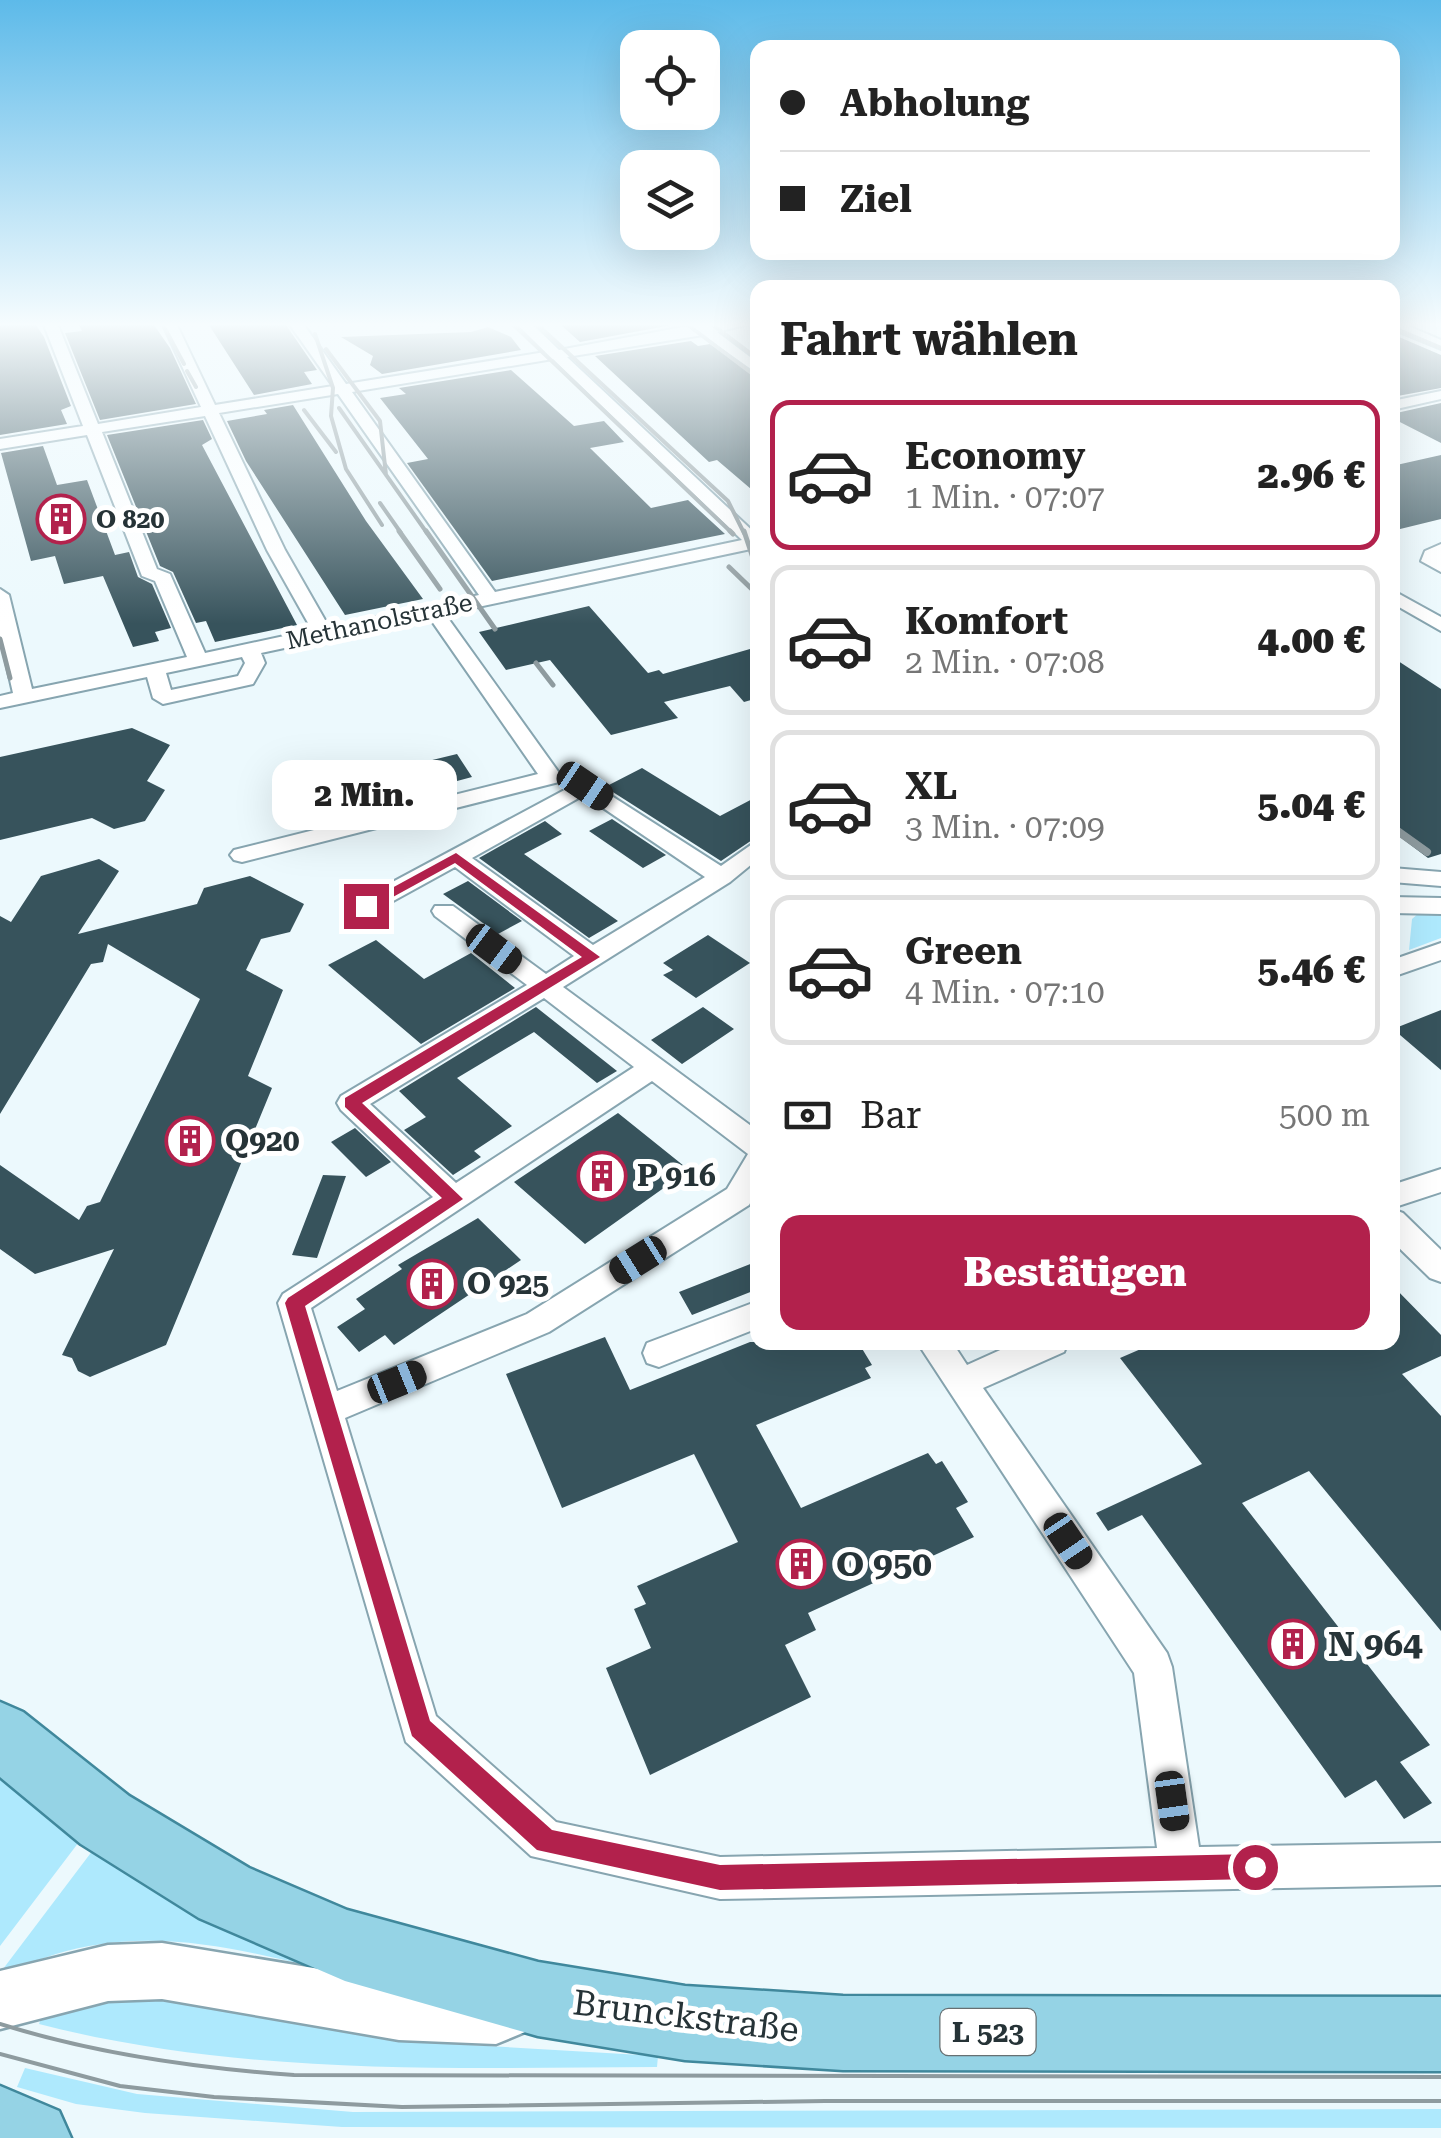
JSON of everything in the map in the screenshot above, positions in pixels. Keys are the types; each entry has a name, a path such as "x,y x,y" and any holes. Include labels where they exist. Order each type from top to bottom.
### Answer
{"main road":[{"name":"Brunckstraße","path":"0,1735 105,1820 224,1893 345,1944 538,1998 685,2023 843,2033 1441,2034"},
{"path":"0,2125 32,2138"}],"street":[{"path":"90,425 151,576 162,574 198,660"},
{"path":"0,444 118,425"},
{"path":"217,425 276,550 322,633"},
{"path":"369,425 490,598"},
{"path":"629,425 750,537"},
{"name":"Methanolstraße","path":"0,702 750,544"},
{"path":"1441,549 1430,554 1430,561 1441,567"},
{"path":"0,595 24,697"},
{"path":"1400,599 1441,625"},
{"path":"242,856 551,778 433,610"},
{"path":"155,669 163,698 229,684 246,680 255,663 248,649"},
{"path":"366,906 585,786 722,877"},
{"path":"454,1199 351,1102 722,877 750,854"},
{"path":"456,857 592,957"},
{"path":"1400,876 1441,879"},
{"path":"1400,906 1441,906"},
{"path":"444,911 750,1142"},
{"path":"1400,966 1441,951"},
{"path":"654,1067 294,1303 420,1728 546,1841 720,1878 1441,1864"},
{"path":"326,1411 538,1323 738,1198 750,1176"},
{"path":"1400,1194 1441,1180"},
{"path":"1400,1228 1441,1269"},
{"path":"659,1353 750,1317"},
{"path":"938,1350 1153,1667 1181,1868"},
{"path":"962,1383 1034,1350"},
{"path":"0,2000 108,1973 162,1971 399,2011 496,2015 538,1998"}],"shaded area":[{"path":"1441,909 1441,938 1409,950 1412,919 1420,912"},
{"path":"0,1773 85,1834 0,1946"},
{"path":"96,1846 326,1970 209,1945 149,1941 78,1948 0,1973"},
{"path":"127,1997 178,2002 401,2041 658,2056 657,2067 424,2068 269,2061 115,2041 39,2024 42,2016"},
{"path":"25,2068 137,2094 353,2112 1441,2109 1441,2128 342,2127 145,2113 76,2104 17,2087"}],"building":[{"path":"0,425 62,425 0,435"},
{"path":"172,425 205,425 212,439 202,445 297,625 215,642 206,621 196,623 173,572 160,566 107,435"},
{"path":"229,425 305,425 366,521 423,599 345,615 246,461"},
{"path":"401,425 608,425 624,442 590,448 651,508 688,500 725,534 492,581 407,463 428,459"},
{"path":"669,425 750,425 750,488 717,460 709,462"},
{"path":"1405,425 1441,425 1441,443"},
{"path":"43,446 57,485 87,480 115,555 129,552 138,577 152,584 171,628 155,632 159,641 133,647 103,576 64,584 55,556 31,561 1,453"},
{"path":"1441,455 1441,519 1400,529 1400,464"},
{"path":"589,606 648,673 659,670 663,674 750,649 750,700 744,702 730,686 664,702 678,718 611,735 550,660 506,670 479,632"},
{"path":"1400,662 1441,689 1441,854 1428,858 1400,837"},
{"path":"132,728 170,745 147,781 165,790 145,821 114,829 92,818 0,840 0,757"},
{"path":"457,754 472,777 401,796 387,771"},
{"path":"642,768 720,816 750,800 750,841 721,861 605,787"},
{"path":"612,819 666,855 643,868 589,831"},
{"path":"545,821 562,834 524,854 618,921 589,938 479,858"},
{"name":"Q920","path":"99,859 119,871 78,934 197,904 204,888 250,876 304,904 290,932 261,939 246,970 283,990 248,1076 272,1088 166,1345 90,1377 78,1371 72,1358 62,1355 114,1249 35,1274 0,1249 0,1165 79,1220 87,1206 100,1202 200,999 108,944 103,962 91,964 0,1114 0,916 11,922 41,876"},
{"path":"468,881 522,921 498,934 443,894"},
{"path":"708,935 750,963 696,998 663,975 673,970 663,963"},
{"path":"376,940 424,979 471,953 515,988 421,1044 328,965"},
{"path":"536,1007 617,1071 597,1083 534,1032 457,1078 512,1126 474,1151 481,1157 453,1175 404,1130 426,1117 399,1091"},
{"path":"703,1007 734,1029 682,1064 651,1040"},
{"path":"1441,1010 1441,1070 1400,1035 1400,1026"},
{"name":"P 916","path":"618,1113 689,1170 585,1244 514,1182"},
{"path":"355,1128 391,1162 366,1177 331,1142"},
{"path":"323,1175 346,1176 317,1258 292,1255"},
{"name":"O 925","path":"478,1218 521,1260 394,1345 385,1335 359,1352 337,1327 365,1309 356,1299 402,1269 398,1265"},
{"path":"750,1264 750,1292 692,1315 679,1292"},
{"path":"1400,1293 1441,1335 1441,1356 1402,1374 1441,1416 1441,1631 1309,1471 1242,1503 1430,1745 1400,1762 1432,1803 1404,1819 1376,1780 1345,1798 1142,1515 1108,1531 1096,1513 1202,1464 1120,1358 1138,1350 1400,1350"},
{"name":"O 950","path":"605,1337 630,1390 750,1342 750,1350 863,1350 872,1365 865,1368 871,1378 756,1425 801,1508 928,1453 936,1464 942,1461 968,1502 956,1508 974,1537 808,1613 816,1630 785,1645 811,1697 650,1775 606,1668 651,1648 634,1609 646,1604 637,1586 738,1542 694,1454 562,1508 506,1374"}],"tram line":[{"path":"0,2024 72,2044 146,2058 294,2075 1441,2077"},
{"path":"0,2054 120,2086 214,2097 402,2107 825,2101 1441,2101"}],"railway":[{"path":"315,425 336,452"},
{"path":"333,425 346,469 382,525"},
{"path":"351,425 386,475"},
{"path":"380,425 386,475"},
{"path":"619,425 732,533"},
{"path":"646,425 728,501 744,533"},
{"path":"386,475 427,533"},
{"path":"380,503 401,533"},
{"path":"399,531 440,589"},
{"path":"426,531 495,629"},
{"path":"744,531 750,549"},
{"path":"729,567 750,587"},
{"path":"0,639 10,678"},
{"path":"536,663 553,685"},
{"path":"1400,833 1427,852"}],"place":[{"name":"O 820","path":"61,519"},
{"name":"Q920","path":"190,1141"},
{"name":"P 916","path":"602,1176"},
{"name":"O 925","path":"432,1284"},
{"name":"O 950","path":"801,1564"},
{"name":"N 964","path":"1293,1644"}],"route":[{"path":"366,906 456,857 592,957 351,1102 454,1199 294,1303 420,1728 546,1841 720,1878 1255,1867"}]}
